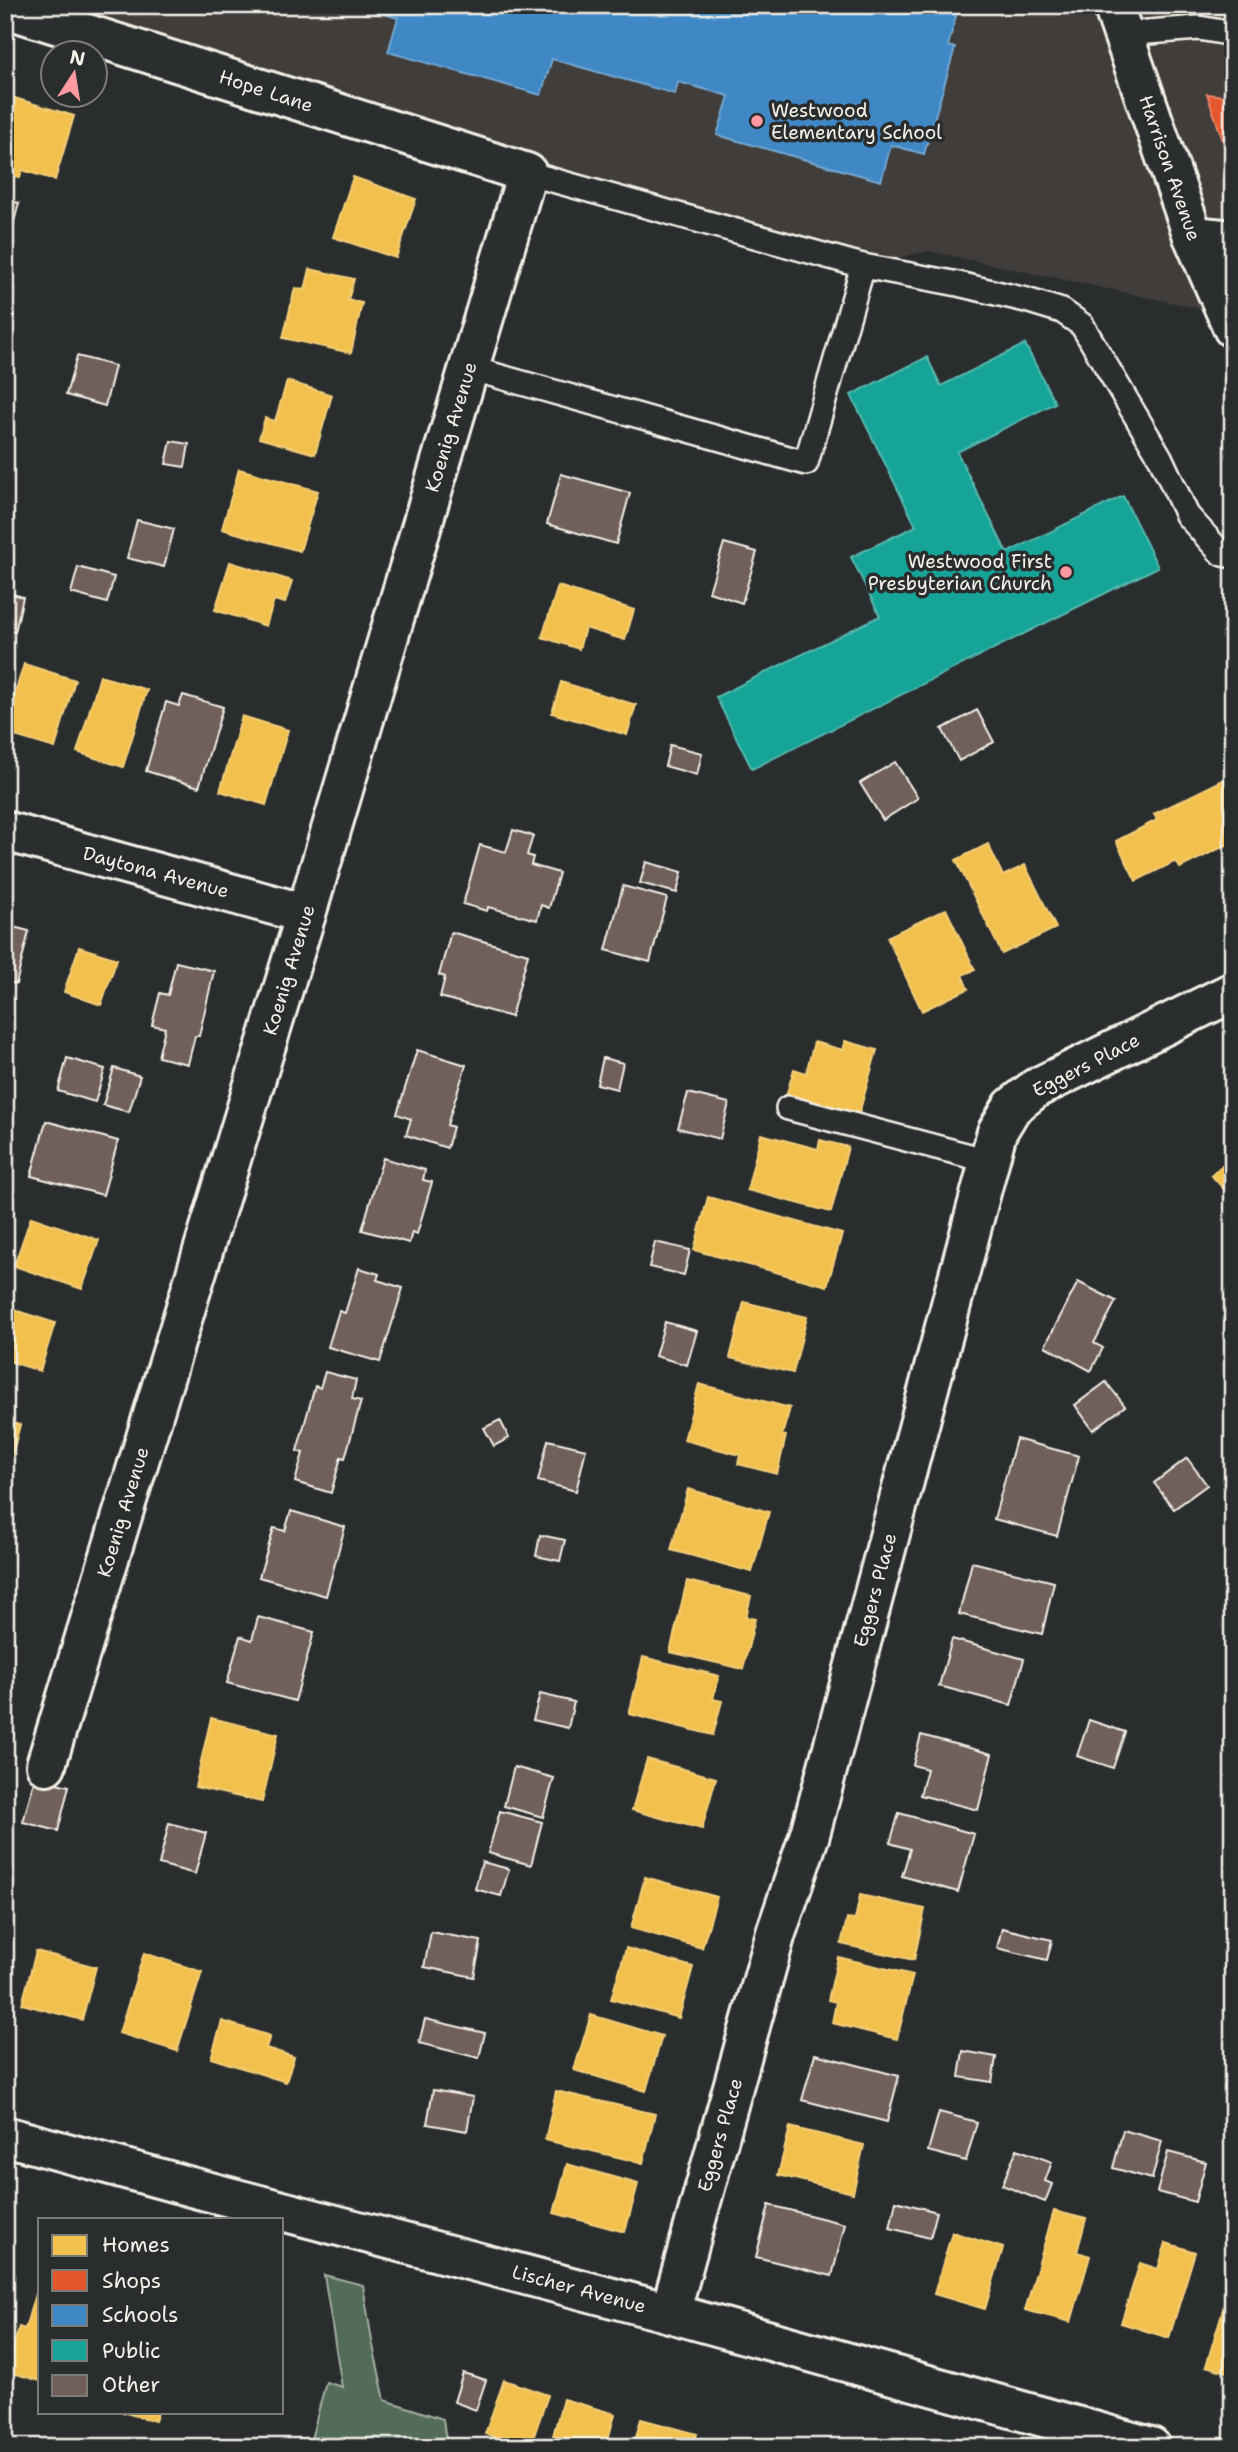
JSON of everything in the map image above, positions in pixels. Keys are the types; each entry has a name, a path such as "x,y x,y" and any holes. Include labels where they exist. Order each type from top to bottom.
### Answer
{"street":[{"name":"Hope Lane","path":"5,8 527,173"},
{"name":"Harrison Avenue","path":"1118,20 1192,236 1233,328"},
{"name":"Koenig Avenue","path":"46,1765 306,914 527,173"},
{"path":"1192,236 1233,240"},
{"name":"Daytona Avenue","path":"5,831 306,914"},
{"name":"Eggers Place","path":"670,2313 776,1933 810,1834 997,1132 1012,1107 1036,1088 1233,992"},
{"name":"Lischer Avenue","path":"5,2136 670,2313 1151,2447"}],"lane":[{"path":"1118,20 1233,34"},
{"path":"527,173 863,266 958,284 1062,311 1082,325 1160,457 1187,515 1222,554 1233,556"},
{"path":"469,368 806,463 863,266"},
{"path":"788,1108 989,1161"}],"shaded area":[{"name":"Westwood Elementary School","path":"5,5 1233,5 1233,328 1226,314 928,251 863,266"}],"green space":[{"path":"324,2275 363,2285 385,2400 443,2419 447,2447 309,2447 326,2382 342,2387"}],"building: Homes":[{"path":"8,96 38,105 38,108 74,116 55,180 22,170 20,178 5,173 5,106"},
{"path":"353,177 416,199 396,258 333,237"},
{"path":"310,269 354,279 348,300 362,303 351,353 283,338 295,288 305,290"},
{"path":"287,381 332,395 315,454 259,438 265,418 275,421"},
{"path":"239,469 318,491 300,551 222,529"},
{"path":"230,562 292,581 285,603 274,600 266,626 215,610"},
{"path":"558,586 634,610 625,640 585,628 579,649 542,637"},
{"path":"24,664 75,680 55,748 5,733 5,725"},
{"path":"100,676 147,690 123,767 77,752"},
{"path":"561,682 636,705 627,735 552,713"},
{"path":"242,716 288,730 266,805 220,791"},
{"path":"1233,775 1233,842 1180,868 1176,861 1136,881 1116,841 1157,820 1154,814"},
{"path":"988,844 1003,876 1025,865 1056,928 1002,954 956,860"},
{"path":"946,909 975,970 962,975 968,989 922,1011 887,937"},
{"path":"79,947 117,959 101,1005 64,992"},
{"path":"845,1041 877,1050 858,1117 786,1096 794,1069 806,1073 814,1042 843,1050"},
{"path":"761,1134 818,1149 820,1140 848,1147 831,1212 747,1190"},
{"path":"1233,1156 1233,1199 1211,1175"},
{"path":"708,1197 842,1234 827,1286 694,1250"},
{"path":"31,1217 99,1240 82,1289 14,1266"},
{"path":"744,1302 807,1317 793,1373 730,1358"},
{"path":"5,1307 55,1323 40,1371 5,1360"},
{"path":"699,1384 790,1408 782,1435 786,1436 777,1474 738,1464 740,1455 684,1440"},
{"path":"5,1421 20,1425 11,1459 5,1458"},
{"path":"688,1489 769,1512 752,1572 671,1550"},
{"path":"687,1581 751,1596 746,1617 755,1619 743,1669 670,1652"},
{"path":"643,1657 719,1676 713,1699 722,1701 713,1735 629,1714"},
{"path":"211,1718 278,1734 262,1802 195,1787"},
{"path":"647,1759 716,1778 702,1829 632,1810"},
{"path":"645,1877 717,1897 702,1948 631,1928"},
{"path":"860,1895 925,1909 914,1960 841,1944 847,1919 855,1920"},
{"path":"626,1948 693,1967 679,2018 611,1999"},
{"path":"36,1951 96,1967 82,2020 22,2004"},
{"path":"144,1953 202,1972 177,2051 119,2033"},
{"path":"838,1957 913,1975 897,2039 832,2023 836,2002 828,2000"},
{"path":"591,2015 662,2036 646,2091 574,2070"},
{"path":"222,2021 270,2036 266,2048 294,2057 286,2082 211,2058"},
{"path":"556,2091 655,2114 643,2163 545,2140"},
{"path":"790,2127 864,2145 853,2193 778,2175"},
{"path":"567,2164 638,2184 625,2232 554,2213"},
{"path":"1054,2211 1086,2219 1077,2252 1090,2256 1071,2322 1025,2310"},
{"path":"952,2232 1003,2248 985,2309 934,2294"},
{"path":"1166,2243 1195,2252 1169,2338 1121,2323 1140,2263 1158,2269"},
{"path":"1233,2276 1233,2374 1206,2366"},
{"path":"38,2284 38,2380 6,2371 19,2327 25,2329"},
{"path":"504,2380 548,2395 530,2447 521,2447 485,2434"},
{"path":"563,2399 615,2414 606,2447 550,2447"},
{"path":"129,2414 157,2414 155,2421"},
{"path":"641,2419 697,2434 693,2447 633,2447"}],"building: Shops":[{"path":"1207,94 1233,97 1233,170"}],"building: Schools":[{"path":"352,5 959,5 948,46 955,48 924,154 891,145 881,181 717,135 729,96 678,82 675,94 552,59 541,95 388,52 398,18"}],"building: Public":[{"path":"1025,344 1055,403 957,452 1007,553 1123,496 1158,567 752,769 716,697 880,616 851,557 916,526 851,395 927,357 941,386"}],"building: Other":[{"path":"5,199 19,203 5,255"},
{"path":"77,356 115,366 105,406 66,395"},
{"path":"171,441 189,444 185,467 166,464"},
{"path":"561,474 630,493 616,544 547,524"},
{"path":"137,520 174,529 164,567 127,558"},
{"path":"724,543 757,552 742,603 709,592"},
{"path":"78,567 114,577 107,603 71,593"},
{"path":"5,592 23,597 15,632 5,630"},
{"path":"183,695 223,707 199,787 146,771 166,702 179,706"},
{"path":"977,710 994,742 959,761 942,729"},
{"path":"670,745 702,753 697,775 665,766"},
{"path":"895,762 918,798 883,820 860,783"},
{"path":"513,830 533,836 527,855 533,857 531,865 559,873 549,908 541,905 537,920 488,907 487,911 463,904 480,845 506,852"},
{"path":"646,862 682,872 677,893 640,883"},
{"path":"623,886 667,898 650,962 606,950"},
{"path":"5,925 29,931 16,984 9,982 5,999"},
{"path":"451,932 528,954 511,1017 440,997 445,977 439,975"},
{"path":"176,962 214,971 199,1036 195,1036 188,1064 158,1057 165,1028 152,1025 160,993 168,995"},
{"path":"417,1050 466,1065 447,1125 453,1127 447,1148 406,1135 411,1119 397,1114"},
{"path":"67,1058 105,1069 95,1102 58,1091"},
{"path":"603,1058 623,1063 617,1089 597,1084"},
{"path":"114,1068 140,1076 129,1112 103,1105"},
{"path":"688,1093 729,1103 720,1139 678,1128"},
{"path":"46,1121 118,1141 103,1195 31,1176"},
{"path":"383,1158 425,1170 423,1180 432,1182 417,1234 412,1232 409,1243 362,1230"},
{"path":"655,1242 690,1250 684,1275 649,1267"},
{"path":"359,1268 379,1274 377,1280 403,1288 380,1362 328,1347 339,1311 345,1313"},
{"path":"1078,1282 1116,1301 1094,1343 1103,1348 1091,1371 1045,1346"},
{"path":"665,1322 697,1331 687,1365 655,1356"},
{"path":"325,1372 356,1380 352,1399 361,1401 345,1458 341,1457 331,1493 295,1482 303,1453 297,1451 315,1386 320,1388"},
{"path":"1106,1382 1125,1406 1093,1430 1075,1405"},
{"path":"500,1420 509,1438 494,1446 484,1428"},
{"path":"1016,1439 1079,1456 1057,1536 994,1519"},
{"path":"548,1440 586,1449 576,1491 538,1481"},
{"path":"1187,1458 1207,1485 1174,1509 1154,1483"},
{"path":"291,1511 345,1527 326,1596 259,1577 274,1528 285,1531"},
{"path":"540,1535 565,1540 560,1561 536,1556"},
{"path":"972,1562 1054,1582 1042,1634 959,1614"},
{"path":"258,1617 314,1632 295,1701 227,1683 240,1636 252,1640"},
{"path":"952,1639 1024,1659 1011,1705 939,1686"},
{"path":"540,1694 574,1702 568,1728 533,1720"},
{"path":"1089,1720 1125,1732 1113,1768 1077,1756"},
{"path":"921,1735 992,1754 978,1810 920,1795 927,1769 913,1765"},
{"path":"514,1767 554,1778 543,1817 504,1806"},
{"path":"35,1778 69,1786 58,1831 23,1822"},
{"path":"500,1811 542,1822 531,1865 488,1853"},
{"path":"899,1813 974,1834 958,1892 902,1876 910,1849 890,1843"},
{"path":"169,1823 206,1833 195,1874 159,1864"},
{"path":"482,1862 509,1869 501,1896 475,1889"},
{"path":"1002,1928 1052,1940 1047,1960 997,1948"},
{"path":"431,1932 481,1941 474,1977 424,1967"},
{"path":"425,2019 485,2033 479,2058 419,2043"},
{"path":"963,2051 996,2057 992,2082 959,2077"},
{"path":"815,2054 899,2076 887,2122 802,2100"},
{"path":"433,2090 473,2097 467,2131 427,2124"},
{"path":"939,2112 977,2122 966,2161 928,2151"},
{"path":"1123,2130 1162,2141 1152,2179 1113,2168"},
{"path":"1017,2149 1052,2162 1045,2181 1052,2184 1045,2202 1002,2185"},
{"path":"1168,2152 1206,2162 1195,2202 1157,2192"},
{"path":"896,2201 937,2212 930,2238 890,2228"},
{"path":"769,2205 845,2224 832,2276 756,2257"},
{"path":"463,2373 486,2380 476,2410 454,2402"}],"place":[{"name":"Westwood Elementary School","path":"757,121"},
{"name":"Westwood First Presbyterian Church","path":"1066,572"}]}
